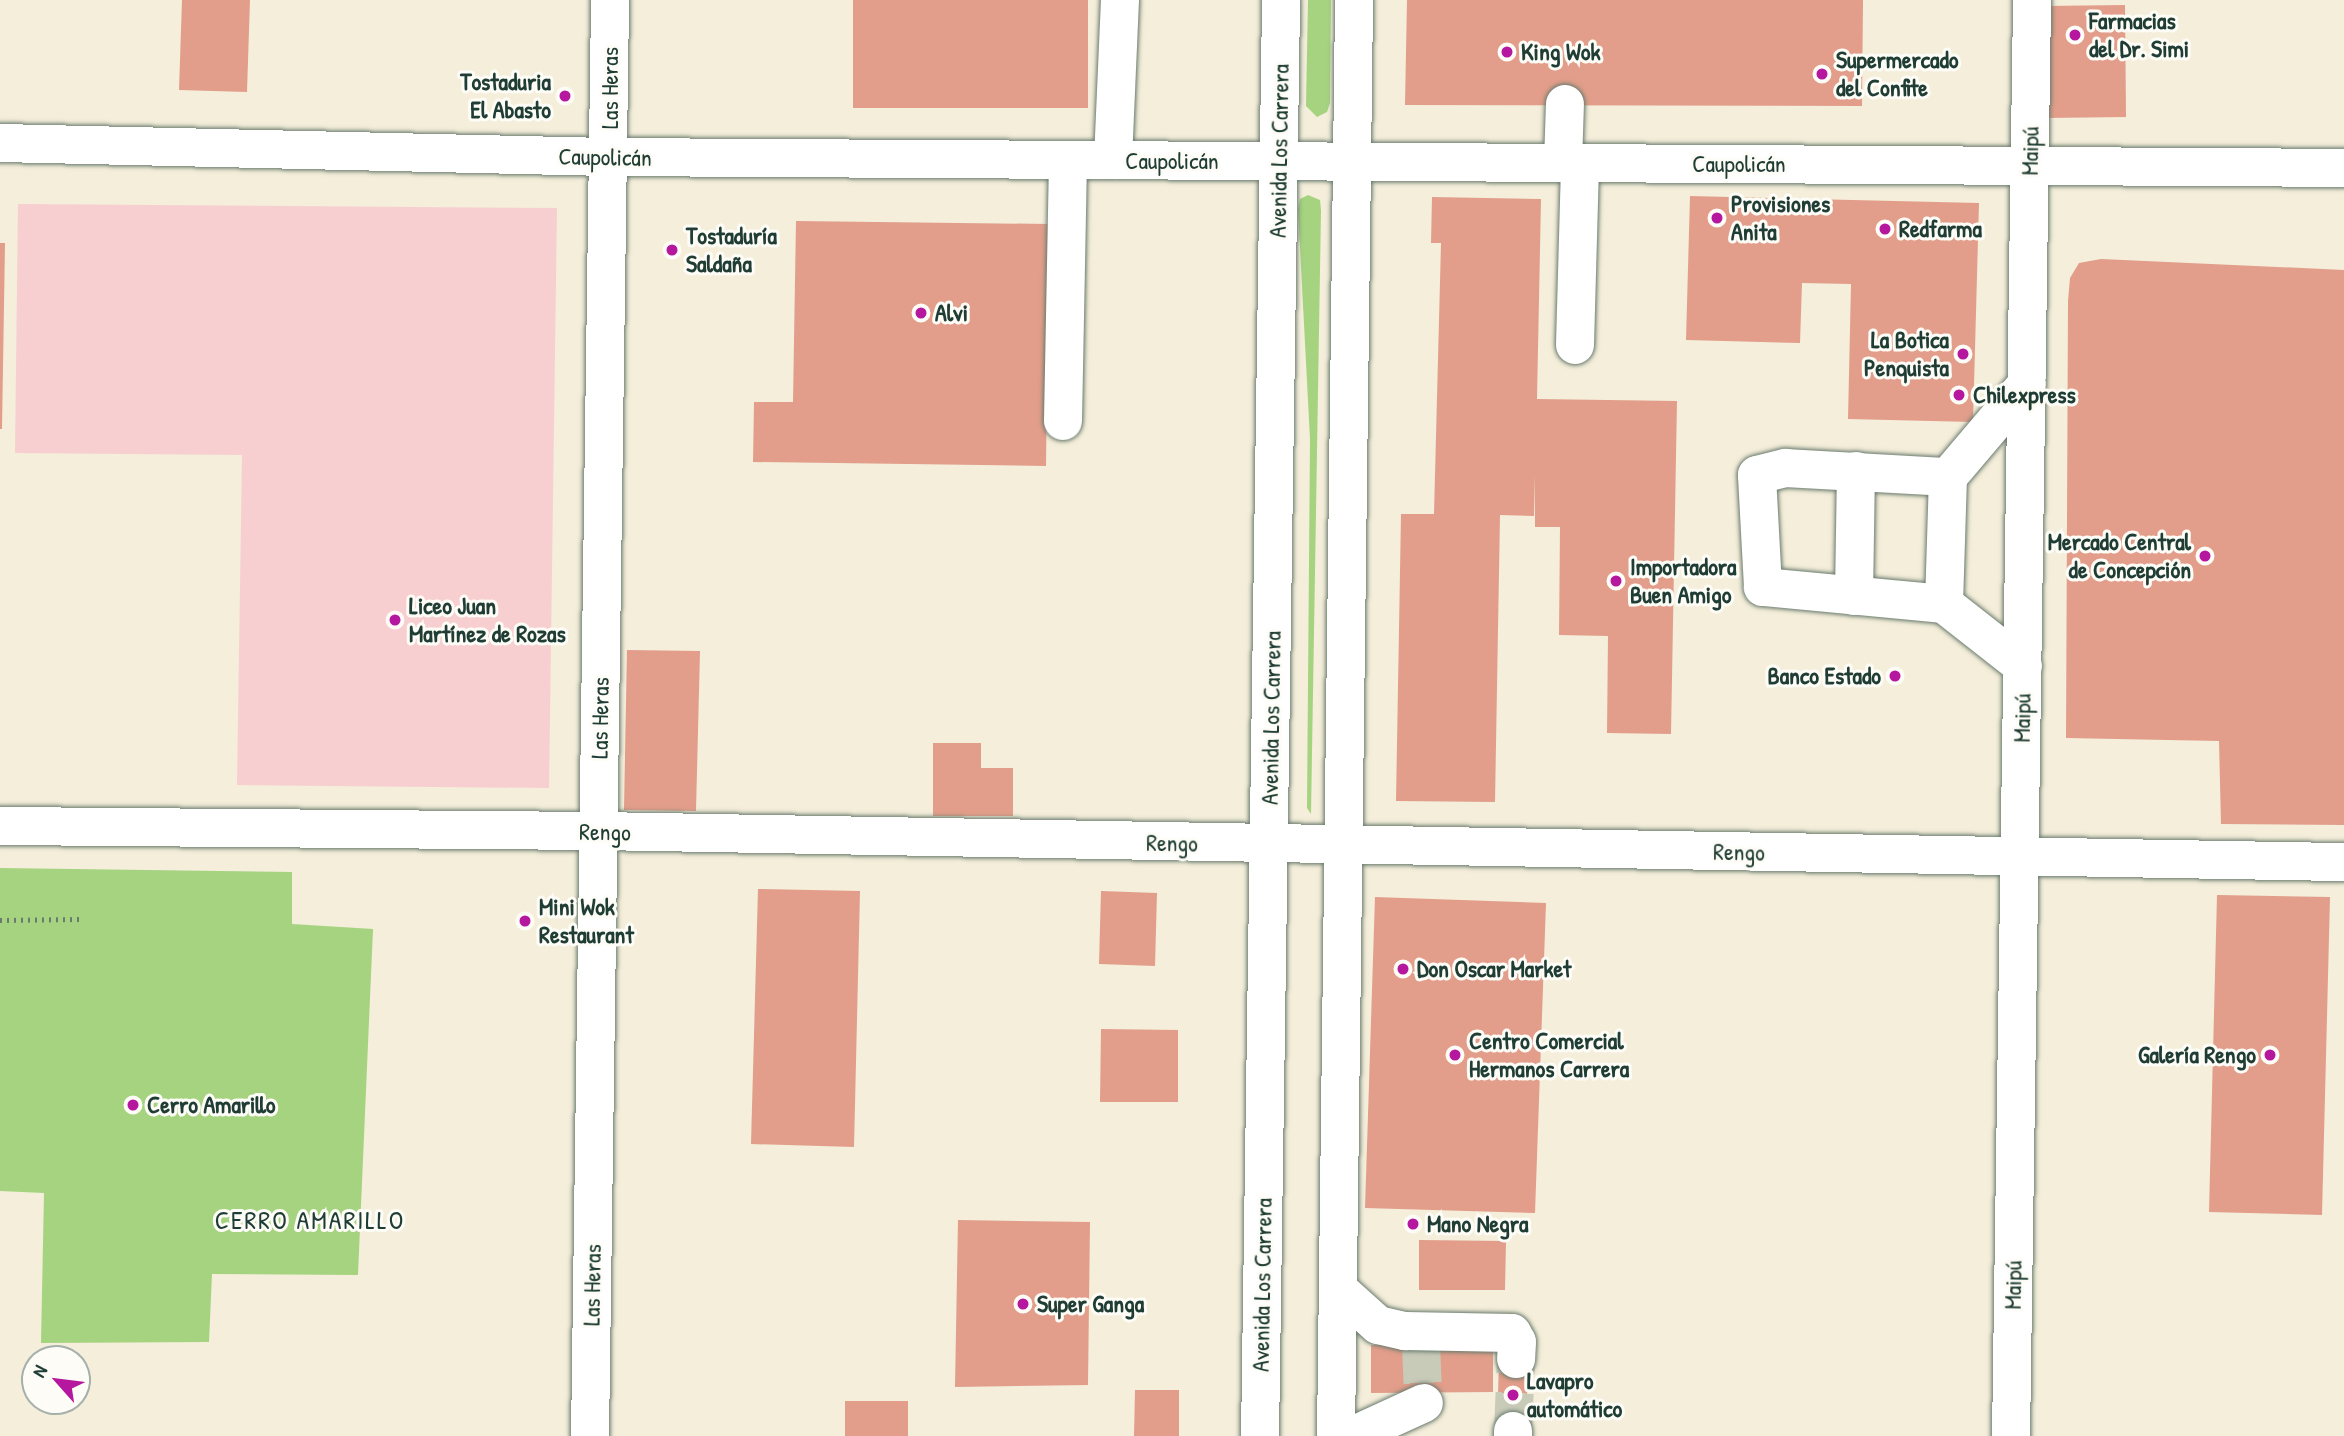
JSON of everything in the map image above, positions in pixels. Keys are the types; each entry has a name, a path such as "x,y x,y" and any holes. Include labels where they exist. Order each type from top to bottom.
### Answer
{"main road":[{"name":"Las Heras","path":"590,1436 610,0"},
{"path":"1113,160 1120,0"},
{"name":"Avenida Los Carrera","path":"1260,1436 1281,0"},
{"path":"1336,1436 1354,0"},
{"name":"Maipú","path":"2011,1436 2032,0"},
{"path":"1564,104 1571,163 1575,345"},
{"name":"Caupolicán","path":"0,143 609,157 2344,169"},
{"path":"1063,421 1068,160"},
{"path":"1944,604 1948,477 2027,384"},
{"path":"1948,477 1786,468 1757,475 1763,587 1944,604 2023,666"},
{"path":"1854,596 1856,471"},
{"name":"Rengo","path":"0,826 598,831 2344,862"},
{"path":"1338,1289 1363,1316 1378,1325 1413,1338 1514,1346"},
{"path":"1352,1436 1423,1410"}],"path":[{"path":"0,920 81,919"}],"shaded area":[{"name":"Liceo Juan Martínez de Rozas","path":"18,204 557,208 549,788 237,785 242,455 15,453"}],"green space":[{"path":"1308,0 1331,0 1330,103 1327,112 1317,117 1306,106"},
{"path":"1308,195 1320,200 1321,210 1311,814 1307,808 1310,439 1298,209 1300,199"},
{"path":"0,868 292,872 292,924 373,929 358,1275 212,1274 209,1342 41,1343 44,1193 0,1191"}],"building":[{"path":"182,0 250,0 247,92 179,90"},
{"path":"853,0 1088,0 1088,108 853,108"},
{"path":"1407,0 1863,0 1862,106 1405,105"},
{"path":"2125,5 2126,117 2046,118 2045,6"},
{"path":"1690,196 1979,203 1973,422 1848,419 1851,284 1802,283 1800,343 1686,340"},
{"path":"1432,197 1541,199 1537,399 1677,401 1671,734 1607,733 1608,636 1559,635 1560,527 1535,527 1535,475 1534,516 1500,515 1495,802 1396,801 1401,514 1434,514 1441,243 1431,243"},
{"name":"Alvi","path":"796,221 1049,224 1046,466 753,462 754,402 793,402"},
{"path":"0,243 5,243 2,429 0,429"},
{"name":"Mercado Central de Concepción","path":"2101,259 2344,270 2344,825 2221,824 2219,741 2066,738 2068,301 2070,278 2079,263"},
{"path":"627,650 700,651 696,811 624,810"},
{"path":"933,743 981,743 981,768 1013,768 1013,816 933,816"},
{"path":"758,889 860,891 854,1147 751,1144"},
{"path":"1101,891 1157,893 1155,966 1099,964"},
{"name":"Galería Rengo","path":"2217,895 2330,897 2322,1215 2209,1212"},
{"name":"Centro Comercial Hermanos Carrera","path":"1375,897 1546,903 1535,1213 1365,1208"},
{"path":"1101,1029 1178,1030 1178,1102 1100,1102"},
{"name":"Super Ganga","path":"958,1220 1090,1222 1088,1385 955,1387"},
{"path":"1419,1240 1506,1241 1505,1290 1419,1290"},
{"path":"1493,1344 1493,1392 1371,1393 1371,1345"},
{"name":"Lavapro automático","path":"1499,1358 1528,1359 1526,1431 1497,1431"},
{"path":"1135,1390 1179,1390 1179,1436 1134,1436"},
{"path":"845,1401 908,1401 908,1436 845,1436"}],"tunnel":[{"path":"1421,1345 1423,1392"},
{"path":"1513,1431 1516,1359"}],"place":[{"name":"Farmacias del Dr. Simi","path":"2075,35"},
{"name":"King Wok","path":"1507,52"},
{"name":"Supermercado del Confite","path":"1822,74"},
{"name":"Tostaduria El Abasto","path":"565,96"},
{"name":"Provisiones Anita","path":"1717,218"},
{"name":"Redfarma","path":"1885,229"},
{"name":"Tostaduría Saldaña","path":"672,250"},
{"name":"Alvi","path":"921,313"},
{"name":"La Botica Penquista","path":"1963,354"},
{"name":"Chilexpress","path":"1959,395"},
{"name":"Mercado Central de Concepción","path":"2205,556"},
{"name":"Importadora Buen Amigo","path":"1616,581"},
{"name":"Liceo Juan Martínez de Rozas","path":"395,620"},
{"name":"Banco Estado","path":"1895,676"},
{"name":"Mini Wok Restaurant","path":"525,921"},
{"name":"Don Oscar Market","path":"1403,969"},
{"name":"Centro Comercial Hermanos Carrera","path":"1455,1055"},
{"name":"Galería Rengo","path":"2270,1055"},
{"name":"Cerro Amarillo","path":"133,1105"},
{"name":"Mano Negra","path":"1413,1224"},
{"name":"Super Ganga","path":"1023,1304"},
{"name":"Lavapro automático","path":"1513,1395"}],"district":[{"name":"CERRO AMARILLO","path":"310,1220"}]}
